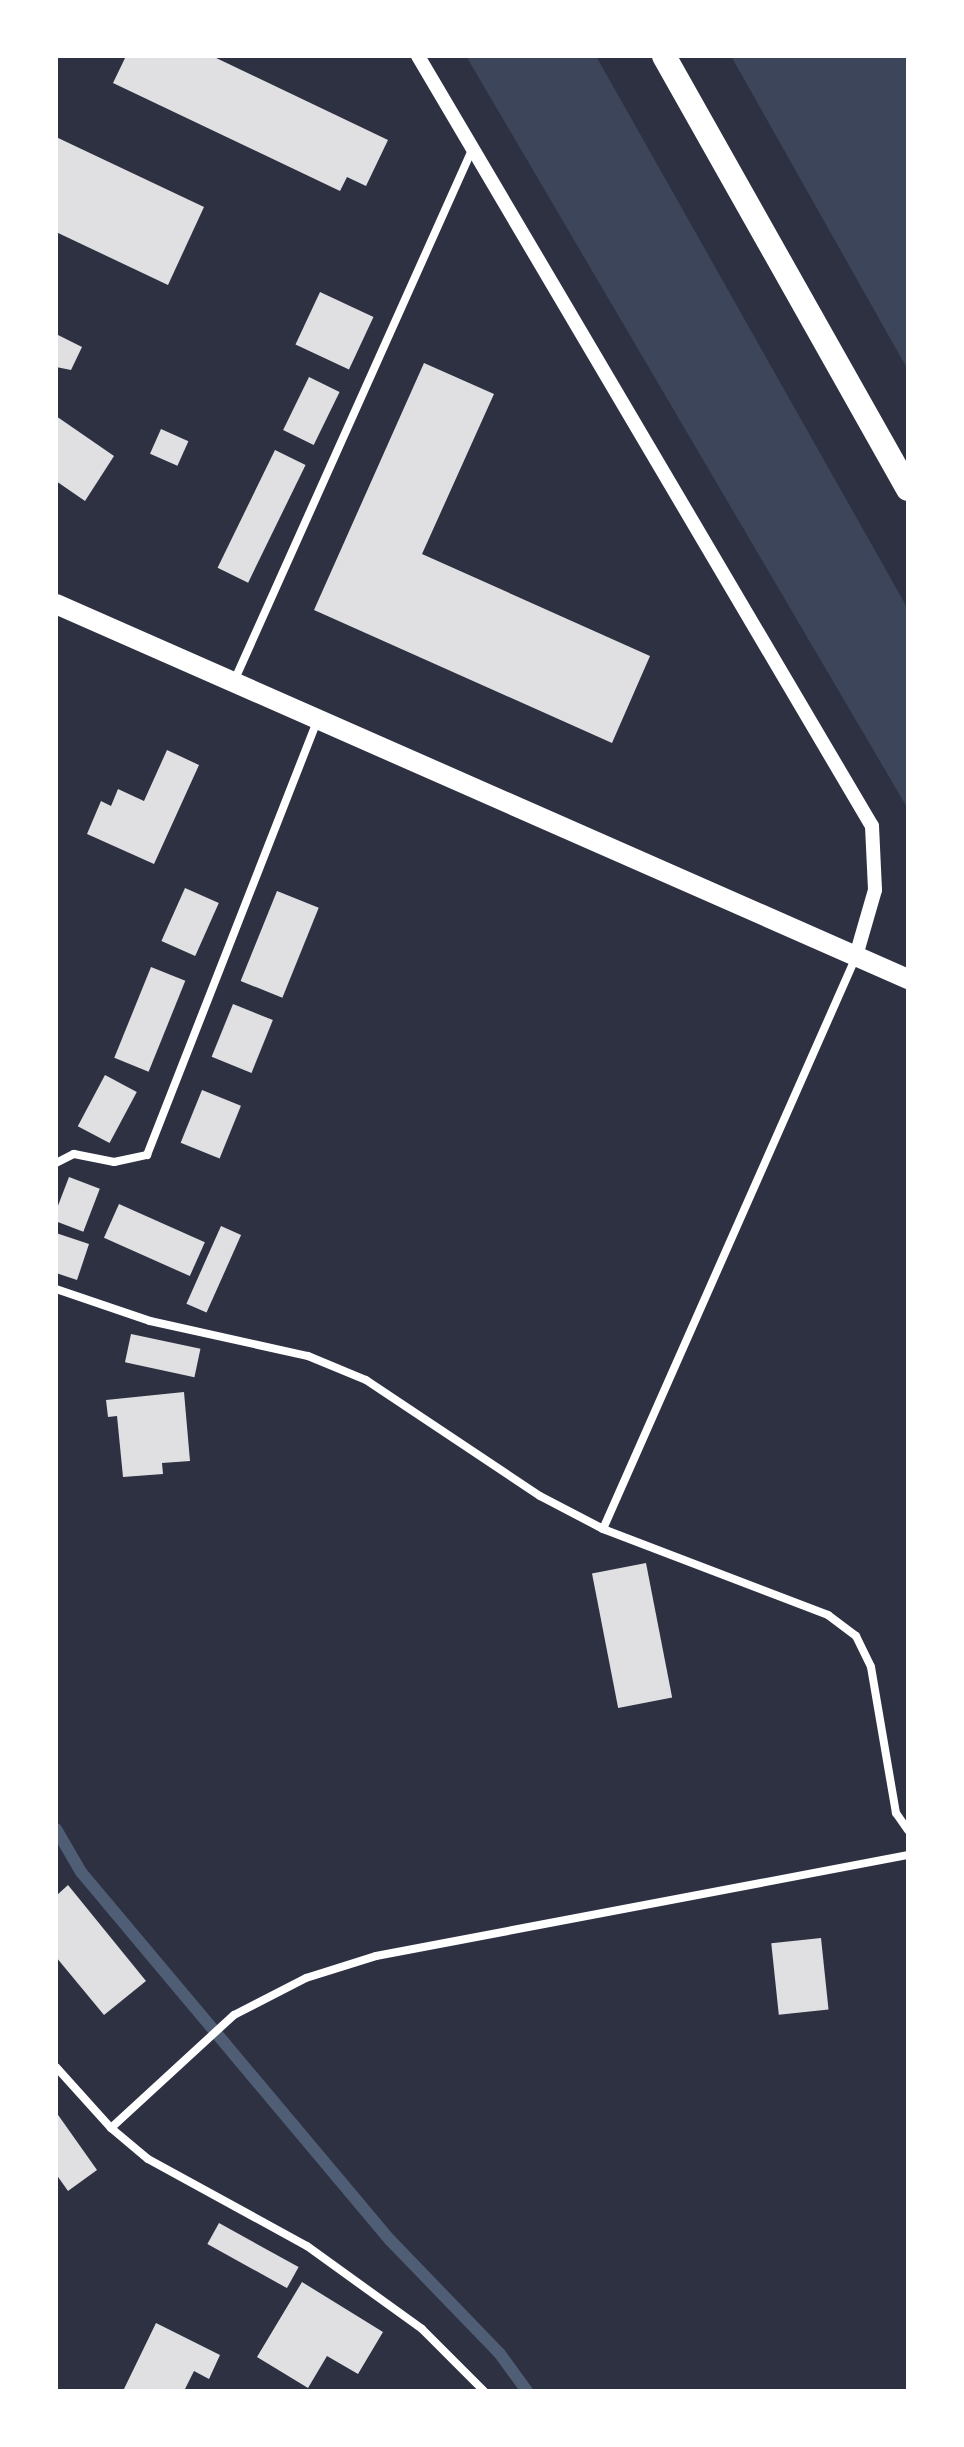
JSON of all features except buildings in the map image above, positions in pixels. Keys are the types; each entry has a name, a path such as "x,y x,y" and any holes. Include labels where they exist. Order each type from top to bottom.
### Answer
{"highway":[{"path":"664,56 908,489"}],"main road":[{"path":"56,604 235,679 908,979"}],"street":[{"path":"418,56 872,826 875,890 856,956 603,1529"},
{"path":"235,679 472,150"},
{"path":"56,1163 74,1154 114,1162 147,1155 319,717"},
{"path":"56,1289 150,1321 308,1356 366,1380 540,1496 603,1529 828,1615 856,1636 871,1667 896,1813 908,1830"},
{"path":"111,2128 234,2015 306,1978 376,1956 908,1855"},
{"path":"56,2067 111,2128 148,2159 307,2246 422,2329 484,2391"}],"shaded area":[{"path":"466,56 596,56 908,609 908,809"},
{"path":"731,56 908,56 908,370"}],"waterway":[{"path":"56,1829 81,1872 390,2240 500,2354 527,2391"}]}
